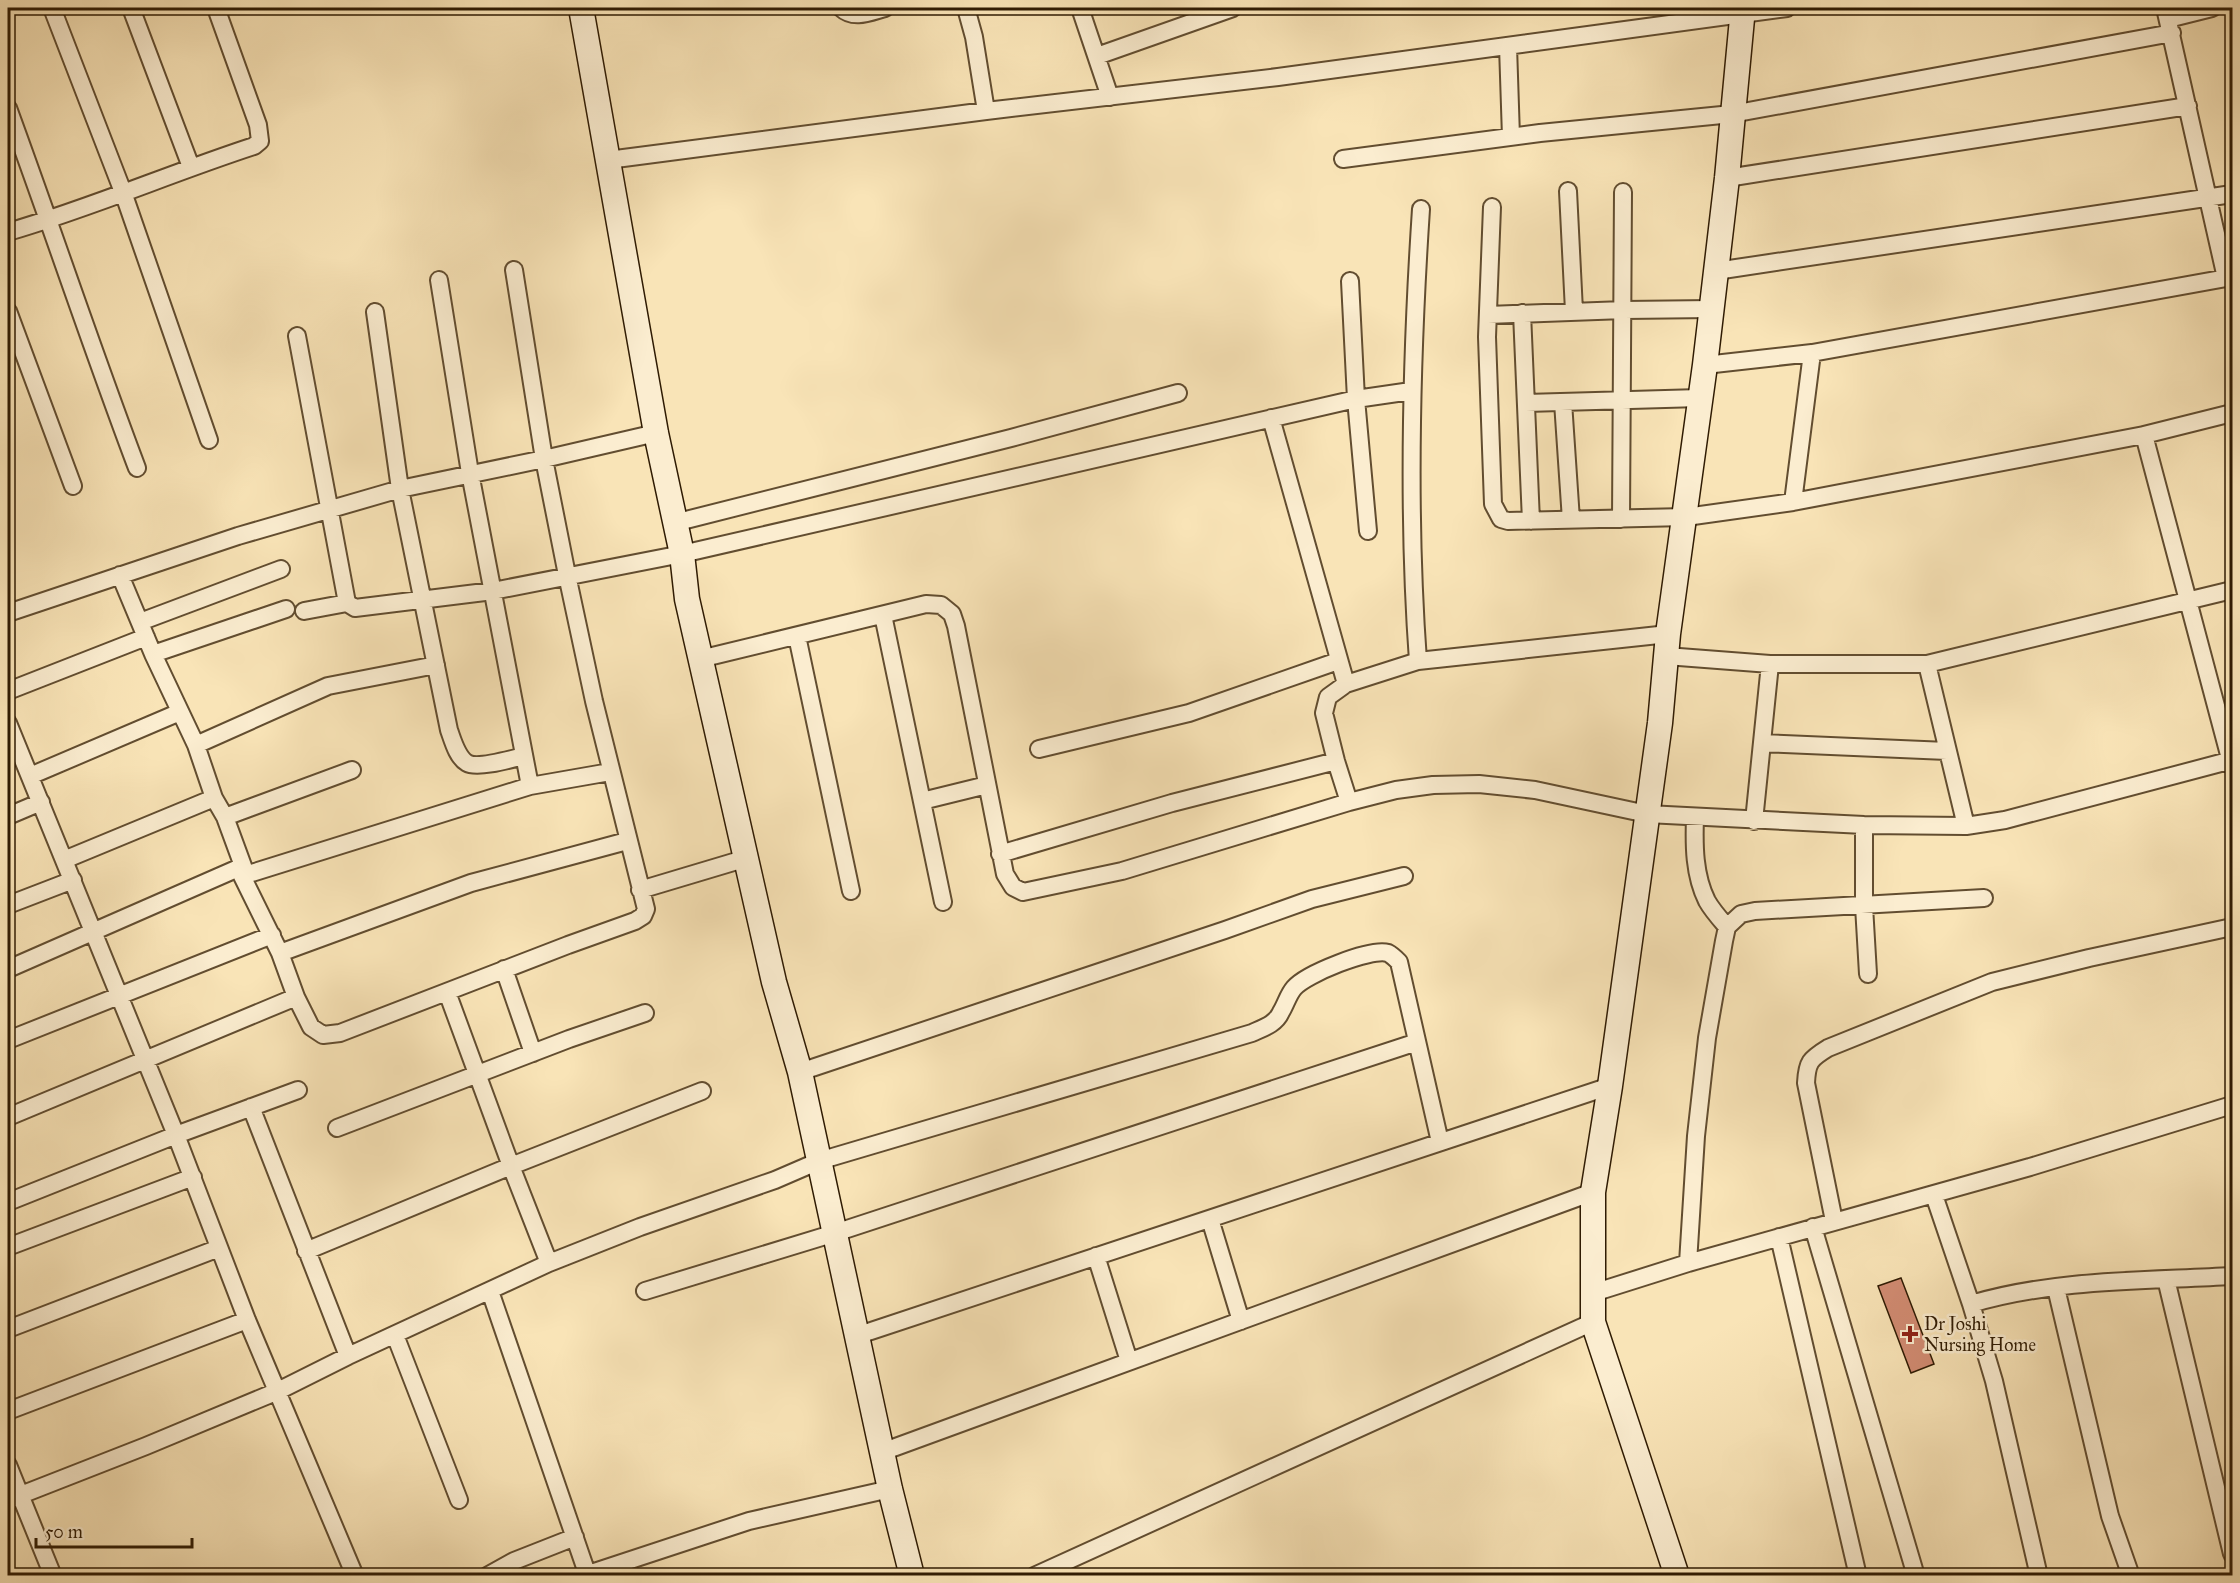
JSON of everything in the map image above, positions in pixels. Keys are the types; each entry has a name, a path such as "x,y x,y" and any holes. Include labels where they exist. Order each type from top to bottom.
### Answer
{"main road":[{"path":"580,8 656,433 682,554 687,599 774,982 800,1072 890,1489 912,1575"},
{"path":"1677,1575 1593,1322 1593,1192 1610,1086 1647,814 1667,645 1686,517 1727,177 1742,11"}],"street":[{"path":"52,8 123,192 209,440"},
{"path":"130,8 191,167"},
{"path":"8,232 49,220 254,146 260,141 258,125 216,8"},
{"path":"841,8 858,15 885,8"},
{"path":"966,8 974,37 986,111"},
{"path":"1080,8 1110,97"},
{"path":"1097,56 1233,8"},
{"path":"609,160 1508,46 1742,11 1787,8"},
{"path":"1343,159 1511,137 1732,114 2169,20 2212,8"},
{"path":"1705,365 1812,353 2229,277 2208,198 2169,20"},
{"path":"1508,46 1511,137"},
{"path":"1727,177 2188,106"},
{"path":"8,108 137,468"},
{"path":"1568,191 1574,311"},
{"path":"1621,519 1623,192"},
{"path":"1716,271 2232,194"},
{"path":"1492,207 1487,337 1493,504 1501,519 1508,521 1686,517 1793,502 2144,435 2232,413"},
{"path":"1418,661 1412,573 1412,391 1421,209"},
{"path":"120,574 153,654 195,745 214,798 225,818 243,871 280,953 296,997 311,1027 323,1035 340,1033 643,916 645,909 610,772 567,575 544,459 514,270"},
{"path":"439,280 470,473 530,786"},
{"path":"1350,281 1356,399 1368,531"},
{"path":"1488,315 1712,309"},
{"path":"8,311 73,486"},
{"path":"375,312 400,489 449,730 460,756 468,764 477,765 524,756"},
{"path":"1522,313 1531,521"},
{"path":"297,336 347,603"},
{"path":"1793,502 1812,353"},
{"path":"304,611 347,603 355,608 493,591 682,554 1356,399 1412,391"},
{"path":"674,523 1011,438 1178,393"},
{"path":"1526,404 1700,398"},
{"path":"1563,402 1571,520"},
{"path":"1271,418 1346,684"},
{"path":"8,613 238,536 400,489 656,433"},
{"path":"700,659 926,604 941,605 951,614 956,626 1005,874 1013,887 1023,892 1122,871 1349,802 1396,790 1433,785 1479,784 1534,790 1647,814 1754,821 1966,826 2005,820 2232,762 2144,435"},
{"path":"8,691 143,629 281,570"},
{"path":"1349,802 1324,713 1328,697 1346,684 1418,661 1667,645 1770,664 1928,664 2232,590"},
{"path":"153,654 286,609"},
{"path":"883,615 944,902"},
{"path":"797,636 851,891"},
{"path":"1039,749 1189,713 1338,661"},
{"path":"1754,821 1770,664"},
{"path":"1928,664 1966,826"},
{"path":"195,745 328,686 436,665"},
{"path":"30,776 180,712"},
{"path":"8,723 11,743 30,776 41,802 248,1320 355,1575"},
{"path":"1762,743 1947,751"},
{"path":"1000,854 1172,803 1336,761"},
{"path":"225,818 352,770"},
{"path":"8,969 243,871 530,786 610,772"},
{"path":"922,801 987,784"},
{"path":"64,860 214,798"},
{"path":"8,816 41,802"},
{"path":"1695,817 1694,840 1698,873 1707,901 1727,927"},
{"path":"1864,825 1864,906 1868,974"},
{"path":"280,953 471,883 627,841"},
{"path":"640,890 747,858"},
{"path":"800,1072 1226,930 1312,899 1404,876"},
{"path":"8,905 73,880"},
{"path":"1688,1263 1696,1136 1707,1038 1727,927 1741,914 1755,911 1984,898"},
{"path":"1834,1221 1806,1083 1807,1067 1814,1057 1828,1048 1992,982 2232,927"},
{"path":"8,1040 272,935"},
{"path":"14,1498 278,1391 549,1263 640,1227 775,1180 819,1161 1252,1033 1270,1025 1281,1014 1294,988 1305,979 1377,952 1389,954 1399,962 1440,1142"},
{"path":"504,969 533,1053"},
{"path":"447,992 549,1263"},
{"path":"8,1117 296,997"},
{"path":"337,1128 645,1013"},
{"path":"645,1291 835,1233 1417,1042"},
{"path":"858,1335 1610,1086"},
{"path":"8,1202 176,1135 298,1090"},
{"path":"306,1251 511,1166 702,1092"},
{"path":"1593,1293 1813,1227 1934,1195 2232,1105"},
{"path":"251,1107 348,1356"},
{"path":"13,1245 192,1177"},
{"path":"882,1452 1593,1192"},
{"path":"1934,1195 1994,1381 2039,1575"},
{"path":"1210,1219 1241,1321"},
{"path":"1813,1227 1916,1575"},
{"path":"1779,1237 1858,1575"},
{"path":"8,1329 219,1248"},
{"path":"1096,1256 1129,1361"},
{"path":"1971,1304 1999,1295 2083,1284 2232,1276"},
{"path":"2166,1279 2232,1554"},
{"path":"2056,1288 2110,1516 2131,1575"},
{"path":"490,1291 588,1575 749,1521 890,1489"},
{"path":"8,1411 248,1320"},
{"path":"1034,1575 1593,1322"},
{"path":"395,1335 459,1500"},
{"path":"8,1465 14,1498 53,1575"},
{"path":"486,1575 514,1561 575,1537"}],"building":[{"path":"1901,1278 1934,1364 1911,1373 1878,1286"}],"place":[{"name":"Dr Joshi Nursing Home","path":"1910,1334"}]}
